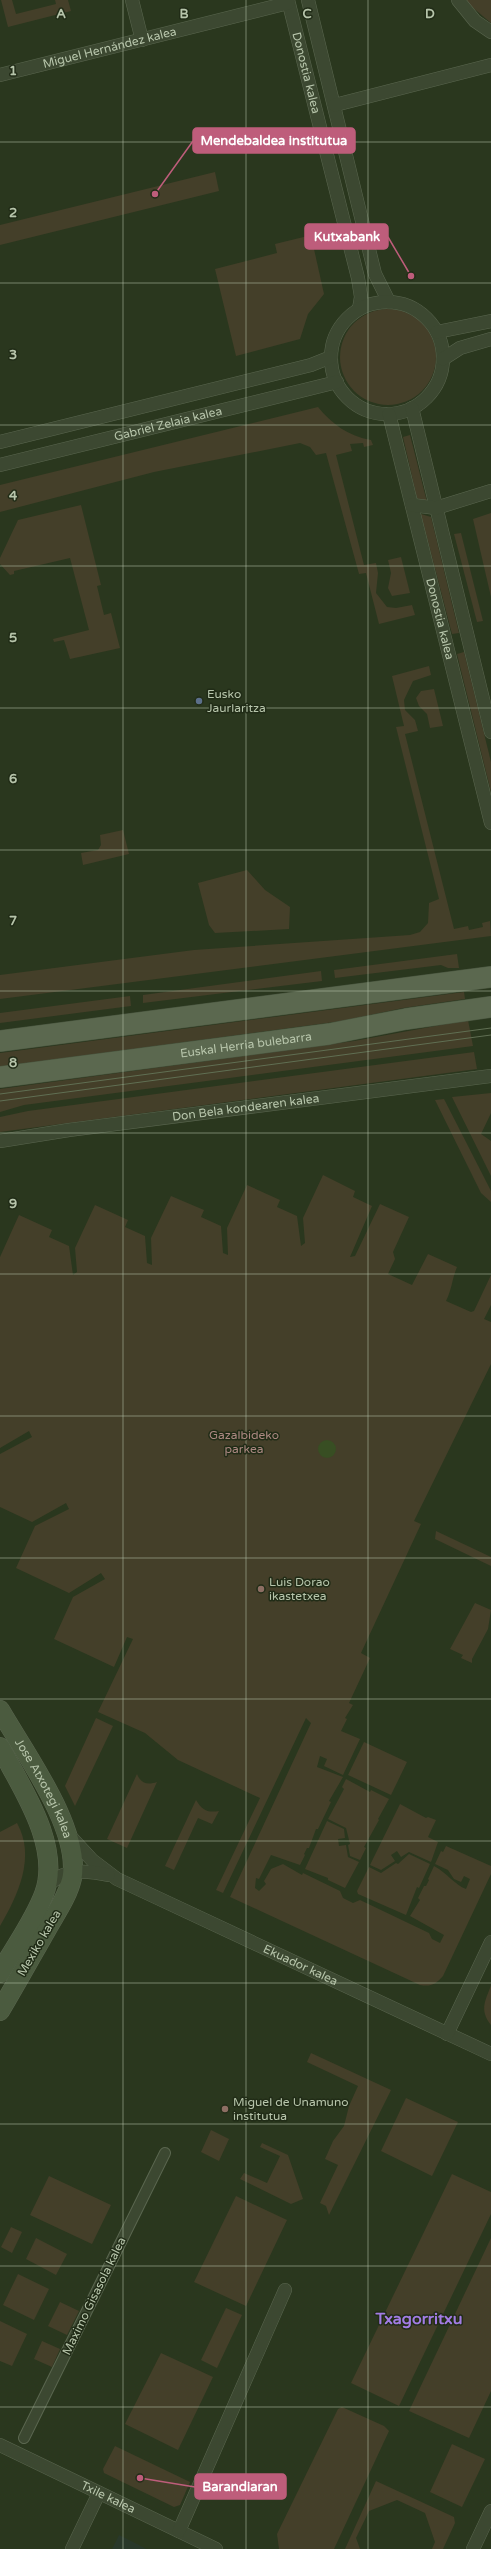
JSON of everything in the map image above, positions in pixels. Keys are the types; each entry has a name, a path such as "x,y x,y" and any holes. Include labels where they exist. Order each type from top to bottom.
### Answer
{"main road":[{"path":"0,1041 491,977"},
{"name":"Euskal Herria bulebarra","path":"0,1078 329,1034 406,1019 491,1007"},
{"name":"Jose Atxotegi kalea","path":"0,1710 53,1800 67,1832 72,1872"},
{"name":"Jose Atxotegi kalea","path":"0,1747 44,1835 47,1853 46,1888"},
{"name":"Mexiko kalea","path":"0,2011 61,1904 70,1883 72,1872"},
{"name":"Mexiko kalea","path":"0,1973 46,1888"}],"street":[{"path":"132,0 142,40"},
{"name":"Donostia kalea","path":"308,0 335,105 375,274 389,302"},
{"path":"458,0 475,21 491,32"},
{"name":"Miguel Hernández kalea","path":"0,75 142,40 288,1"},
{"name":"Donostia kalea","path":"288,1 358,278 361,297 359,309"},
{"path":"335,105 491,65"},
{"path":"389,302 404,304 418,311 429,320 437,332 442,345 443,359 441,374 435,388 425,399 412,408 389,414 370,410 353,402 337,382 331,357 339,330 359,309 374,303 389,302"},
{"path":"437,332 491,321"},
{"path":"443,359 460,348 491,339"},
{"name":"Gabriel Zelaia kalea","path":"0,442 311,365 331,357"},
{"name":"Gabriel Zelaia kalea","path":"0,465 337,382"},
{"name":"Donostia kalea","path":"412,408 491,732"},
{"name":"Donostia kalea","path":"389,414 491,823"},
{"path":"412,505 436,508 491,491"},
{"name":"Don Bela kondearen kalea","path":"0,1141 69,1130 491,1076"},
{"name":"Ekuador kalea","path":"67,1832 88,1856 110,1875"},
{"name":"Ekuador kalea","path":"46,1888 59,1876 72,1872 90,1871 110,1875 491,2054"},
{"path":"447,2034 491,1942"},
{"name":"Maximo Gisasola kalea","path":"24,2438 165,2153"},
{"path":"179,2531 285,2290"},
{"name":"Txile kalea","path":"0,2445 216,2549"},
{"path":"72,2548 99,2493"},
{"path":"473,2549 491,2511"}],"shaded area":[{"path":"327,1440 333,1443 336,1449 333,1455 327,1458 321,1455 318,1449 321,1443"},
{"path":"119,2535 139,2545 146,2549 112,2549"}],"green space":[{"path":"1,0 12,0 16,14 56,4 55,0 68,0 71,11 8,27"},
{"path":"464,0 491,0 491,23 465,1"},
{"path":"215,172 219,191 0,245 0,225"},
{"path":"320,233 324,246 314,249 324,294 308,314 300,339 236,356 215,269 277,253 275,244"},
{"path":"388,309 407,312 422,323 433,338 436,357 433,376 422,391 407,402 388,405 369,402 354,391 343,376 340,357 343,338 354,323 369,312"},
{"path":"318,407 329,419 341,428 355,436 371,440 373,445 364,447 363,443 350,444 352,451 336,455 364,565 376,563 378,573 376,593 387,607 396,608 412,605 415,615 379,624 366,573 359,574 326,453 316,455 310,447 300,443 154,472 0,512 0,485"},
{"path":"410,435 427,502 417,498 403,437"},
{"path":"81,505 101,585 97,586 104,615 111,613 120,648 70,659 64,640 54,642 53,639 89,630 70,558 14,571 14,574 10,575 0,564 0,558 18,520"},
{"path":"491,513 491,597 473,519"},
{"path":"421,514 431,517 459,633 452,634"},
{"path":"461,533 483,621 477,622 454,534"},
{"path":"401,557 410,593 392,596 388,588 391,573 388,560"},
{"path":"464,652 491,762 491,792 457,654"},
{"path":"429,666 431,675 413,681 404,700 405,710 415,720 418,731 405,734 454,929 468,926 469,930 483,927 482,923 490,921 491,936 0,999 0,975 194,950 410,935 420,932 428,923 429,903 439,899 396,727 404,726 392,676"},
{"path":"434,689 443,726 430,728 427,714 419,706 416,698 421,691"},
{"path":"123,830 129,854 83,865 81,853 98,850 101,845 100,835"},
{"path":"247,870 265,890 290,907 289,929 215,933 209,925 198,883"},
{"path":"457,954 459,968 448,968 441,965 335,978 334,970"},
{"path":"321,971 322,981 143,1003 143,995"},
{"path":"464,992 465,999 403,1008 342,1021 0,1067 0,1053"},
{"path":"130,996 131,1006 0,1023 0,1013"},
{"path":"468,1020 473,1046 24,1105 0,1112 0,1089 354,1041"},
{"path":"474,1052 477,1069 0,1132 0,1117 28,1111"},
{"path":"491,1093 491,1113 481,1134 491,1141 491,1176 452,1097"},
{"path":"444,1099 491,1191 491,1202 481,1193 435,1100"},
{"name":"Gazalbideko parkea","path":"323,1175 355,1191 353,1197 372,1206 350,1257 355,1256 380,1204 409,1217 393,1252 395,1259 388,1274 412,1285 428,1254 457,1267 446,1301 471,1312 474,1311 491,1275 491,1305 484,1319 491,1322 491,1364 414,1521 421,1524 361,1653 370,1658 349,1703 353,1705 345,1718 347,1719 341,1731 360,1739 343,1775 324,1766 327,1759 320,1756 317,1767 343,1777 329,1801 331,1802 318,1829 316,1829 309,1848 307,1848 300,1865 271,1855 259,1879 256,1878 255,1888 259,1891 266,1884 264,1881 271,1869 283,1864 302,1875 303,1873 340,1891 343,1898 353,1903 360,1900 429,1933 432,1939 440,1943 444,1935 410,1916 420,1900 418,1898 429,1880 428,1879 434,1866 458,1885 466,1889 470,1879 464,1876 461,1882 454,1879 448,1870 435,1864 441,1851 443,1852 446,1846 491,1866 491,1874 443,1976 436,1983 427,1986 420,1985 230,1897 311,1723 306,1718 223,1893 216,1890 260,1798 178,1760 145,1733 98,1712 133,1639 127,1637 114,1667 54,1639 73,1597 105,1579 101,1573 69,1593 16,1568 35,1526 69,1509 66,1503 32,1522 0,1507 0,1454 32,1437 29,1431 0,1448 0,1257 19,1215 52,1230 49,1237 69,1246 73,1275 77,1272 75,1248 95,1205 128,1220 125,1227 145,1236 147,1263 152,1265 151,1238 171,1196 204,1210 201,1217 221,1226 223,1253 228,1255 227,1228 247,1185 280,1200 277,1207 297,1216 301,1246 305,1243 303,1218"},
{"path":"436,1531 491,1557 491,1566 435,1539"},
{"path":"475,1603 491,1610 488,1629 472,1659 472,1663 461,1658 463,1655 450,1649"},
{"path":"96,1718 113,1726 75,1806 65,1786"},
{"path":"364,1742 407,1762 391,1795 348,1775"},
{"path":"137,1774 145,1783 157,1782 127,1848 107,1839"},
{"path":"346,1779 370,1792 371,1790 389,1799 364,1847 366,1848 360,1860 350,1856 348,1845 350,1844 346,1828 328,1819 344,1789 342,1787"},
{"path":"196,1800 205,1810 211,1812 219,1811 212,1824 198,1818 174,1870 165,1866"},
{"path":"400,1804 426,1818 428,1817 436,1820 428,1837 438,1842 431,1862 409,1852 401,1857 397,1851 391,1855 395,1861 381,1870 370,1865"},
{"path":"327,1821 344,1829 345,1838 338,1839 339,1846 346,1845 348,1857 359,1862 345,1888 328,1880 328,1878 305,1869"},
{"path":"17,1823 25,1849 25,1862 13,1902 0,1926 0,1832"},
{"path":"409,1854 430,1864 419,1888 417,1887 406,1915 358,1894 357,1891 369,1867 381,1873 396,1863 398,1864"},
{"path":"491,1985 491,2025 487,2019 484,2009"},
{"path":"311,2053 391,2090 329,2215 326,2206 320,2203 338,2165 325,2159 333,2141 344,2126 349,2106 358,2086 307,2062"},
{"path":"406,2098 458,2122 432,2176 381,2151"},
{"path":"211,2130 229,2139 219,2161 201,2152"},
{"path":"262,2143 288,2155 303,2199 291,2204 240,2179 244,2173 267,2183 280,2156 260,2147"},
{"path":"452,2174 491,2192 491,2214 399,2406 351,2383"},
{"path":"49,2176 111,2205 92,2244 30,2215"},
{"path":"236,2196 287,2220 246,2306 194,2282"},
{"path":"11,2227 22,2232 12,2253 1,2247"},
{"path":"36,2238 67,2254 56,2275 26,2259"},
{"path":"491,2238 491,2391 469,2438 409,2411"},
{"path":"18,2274 49,2289 34,2320 3,2305"},
{"path":"60,2302 79,2311 67,2335 48,2326"},
{"path":"226,2308 242,2315 217,2368 201,2360"},
{"path":"0,2321 27,2334 12,2366 0,2361"},
{"path":"42,2341 60,2349 52,2367 34,2359"},
{"path":"161,2353 213,2377 178,2450 125,2424"},
{"path":"342,2407 384,2426 389,2431 334,2549 279,2549 277,2534 338,2409"},
{"path":"452,2444 485,2459 462,2507 430,2492"},
{"path":"115,2446 190,2482 180,2505 174,2507 104,2473 103,2469"},
{"path":"376,2481 454,2517 455,2523 443,2549 432,2549 435,2542 425,2513 397,2500 369,2511 356,2538 360,2549 345,2549"}],"tram line":[{"path":"0,1094 491,1028"},
{"path":"0,1101 491,1035"}],"place":[{"name":"Mendebaldea institutua","path":"155,194"},
{"name":"Kutxabank","path":"411,276"},
{"name":"Eusko Jaurlaritza","path":"199,701"},
{"name":"Luis Dorao ikastetxea","path":"261,1589"},
{"name":"Miguel de Unamuno institutua","path":"225,2109"},
{"name":"Barandiaran","path":"140,2478"}],"district":[{"name":"Txagorritxu","path":"419,2318"}]}
